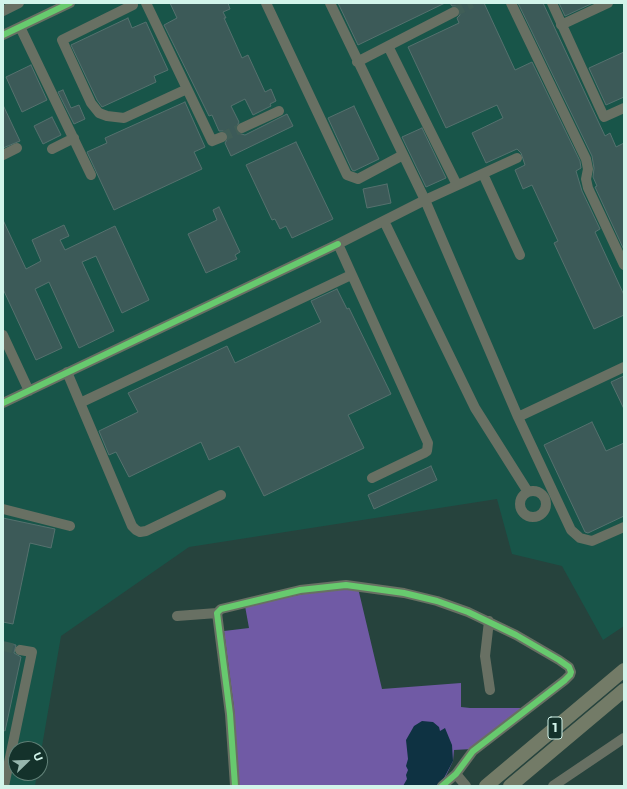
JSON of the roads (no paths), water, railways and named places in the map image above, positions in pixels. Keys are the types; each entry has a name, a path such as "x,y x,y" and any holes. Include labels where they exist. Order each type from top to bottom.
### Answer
{"highway":[{"name":"1","path":"486,786 624,670"},
{"name":"1","path":"510,786 624,690"}],"street":[{"path":"3,11 19,3"},
{"path":"3,35 70,3"},
{"path":"132,3 134,5 62,40 91,103 99,113 107,116 124,118 187,89"},
{"path":"146,3 212,141 222,137"},
{"path":"266,3 347,175 358,179 403,155"},
{"path":"330,3 357,62 425,200 518,417 571,530 580,538 592,541 624,527"},
{"path":"511,3 586,159 588,169 586,179 588,188 624,265"},
{"path":"552,3 604,117 624,108"},
{"path":"561,25 608,3"},
{"path":"357,62 454,12"},
{"path":"20,27 91,174"},
{"path":"388,46 458,185"},
{"path":"242,128 279,111"},
{"path":"52,149 74,138"},
{"path":"3,155 17,148"},
{"path":"3,403 338,244 425,200 517,158"},
{"path":"483,174 520,255"},
{"path":"384,221 475,408 528,492"},
{"path":"338,244 350,275 428,443 427,451 424,453 372,478"},
{"path":"80,403 350,275"},
{"path":"3,335 29,391"},
{"path":"518,417 624,367"},
{"path":"67,372 132,526 136,530 140,532 146,531 221,495"},
{"path":"3,509 70,526"},
{"path":"178,616 217,613 221,609 300,590 346,586 404,593 430,599 489,621 559,660 568,667 570,675 473,751 456,774 442,786"},
{"path":"217,613 230,714 235,786"},
{"path":"489,621 486,656 490,690"},
{"path":"4,786 32,652 20,650"},
{"path":"556,785 595,760 624,738"},
{"path":"456,774 466,786"}],"water":[{"path":"422,721 433,722 439,727 440,731 445,728 452,745 453,761 444,778 436,786 403,786 407,779 406,775 408,770 406,766 408,759 406,740 414,726"}],"tunnel":[{"path":"454,12 472,3"},
{"path":"222,137 242,128"},
{"path":"3,646 20,650"}]}
